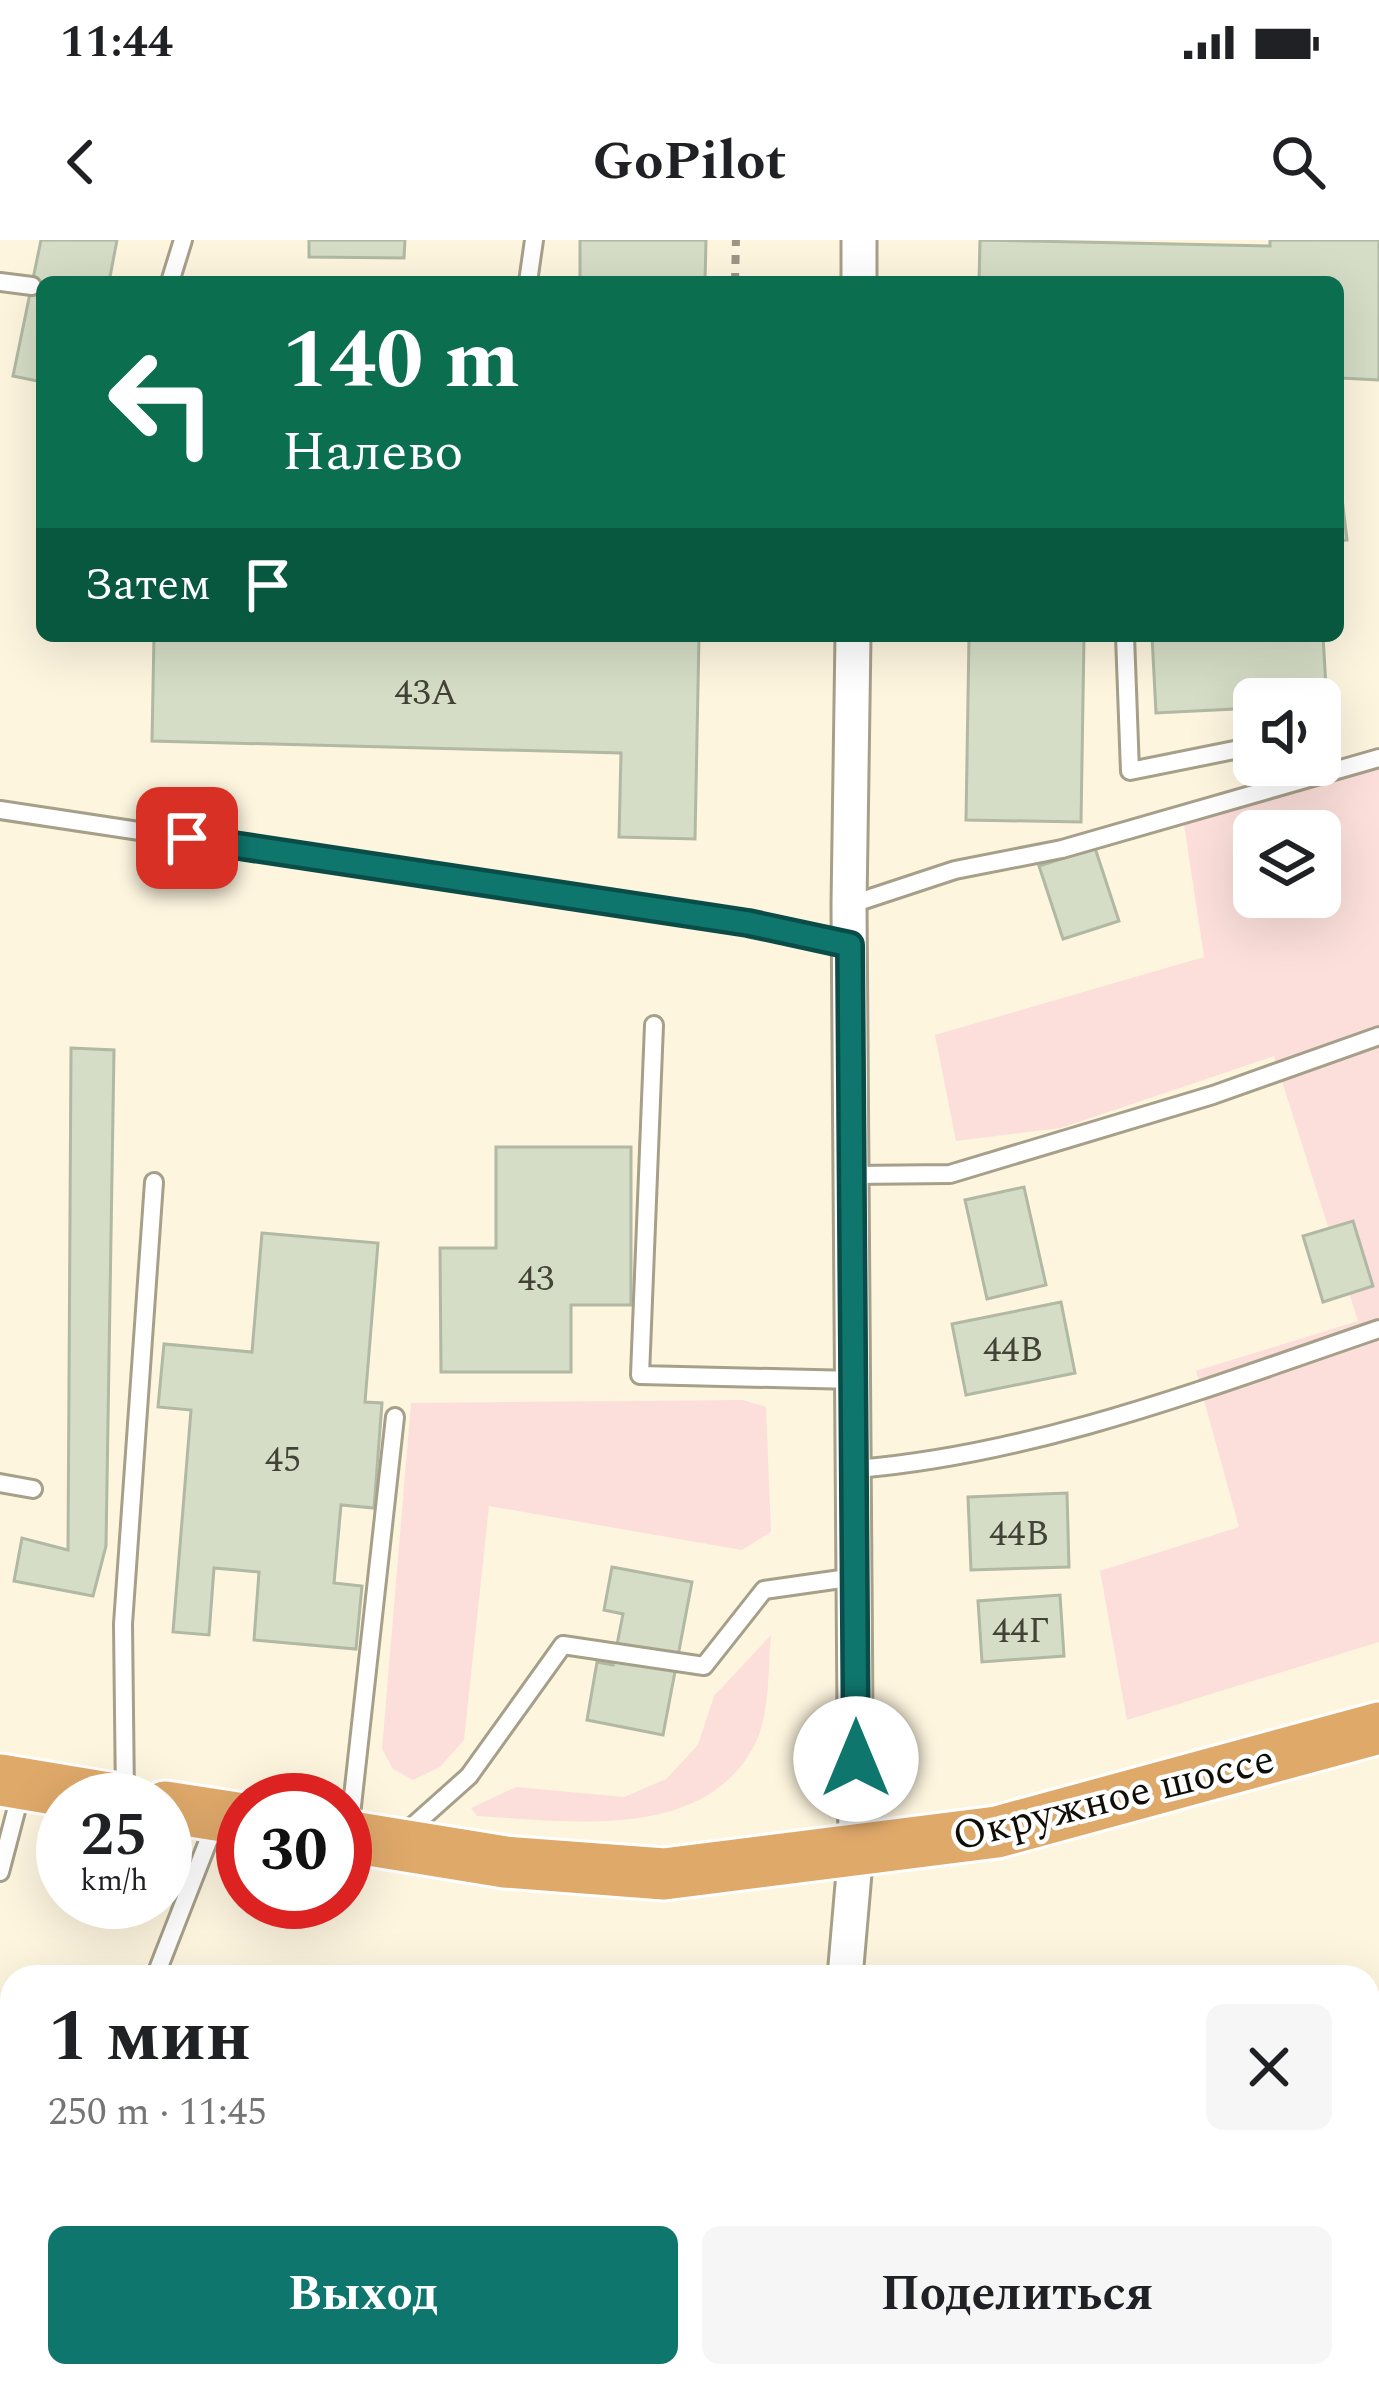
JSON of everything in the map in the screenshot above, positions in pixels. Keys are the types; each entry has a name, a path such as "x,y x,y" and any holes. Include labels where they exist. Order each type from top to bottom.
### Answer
{"main road":[{"name":"Окружное шоссе","path":"372,1840 505,1862 664,1874 998,1832 1379,1728"}],"street":[{"path":"859,240 859,276"},
{"path":"846,1965 856,1850 849,905 853,642"}],"lane":[{"path":"172,276 183,240"},
{"path":"529,276 534,240"},
{"path":"0,282 32,286"},
{"path":"1126,642 1130,771 1233,750"},
{"path":"849,905 955,870 1063,849 1379,758"},
{"path":"0,810 748,923 850,945"},
{"path":"654,1025 640,1375 855,1380"},
{"path":"852,1175 950,1174 1213,1095 1281,1066 1379,1036"},
{"path":"122,1773 123,1624 154,1182"},
{"path":"856,1469 943,1462 1046,1437 1379,1329"},
{"path":"367,1773 394,1417"},
{"path":"0,1483 33,1489"},
{"path":"372,1832 469,1776 562,1645 704,1666 764,1590 856,1577"},
{"path":"0,1872 11,1782"},
{"path":"161,1965 216,1847"}],"path":[{"path":"735,276 736,240"}],"shaded area":[{"path":"1379,752 1379,1642 1127,1720 1100,1571 1239,1527 1196,1371 1358,1321 1274,1056 1061,1128 956,1141 935,1035 1204,957 1184,824 1287,786 1341,786 1341,766"},
{"path":"743,1400 766,1407 771,1532 742,1550 489,1506 464,1740 440,1767 413,1780 393,1769 382,1749 411,1403"},
{"path":"771,1635 766,1705 755,1744 732,1776 703,1798 669,1812 591,1822 477,1816 471,1808 516,1787 624,1797 666,1779 698,1745 714,1696"}],"building":[{"path":"41,240 117,240 110,276 36,276 36,381 13,376"},
{"path":"309,240 405,240 404,258 309,257"},
{"path":"580,240 706,240 705,276 580,276"},
{"path":"980,240 1270,246 1270,240 1379,240 1379,380 1344,378 1344,276 979,276"},
{"path":"154,642 699,642 695,839 619,837 621,753 152,741"},
{"path":"969,642 1084,642 1081,822 966,820"},
{"path":"1152,642 1323,642 1325,678 1233,678 1233,709 1156,713"},
{"path":"1095,848 1119,921 1063,939 1039,866"},
{"path":"71,1048 114,1050 106,1546 93,1596 14,1581 22,1538 68,1550"},
{"path":"496,1147 631,1147 631,1305 571,1305 571,1372 441,1372 440,1248 496,1248"},
{"path":"1024,1187 1046,1285 987,1299 965,1200"},
{"path":"1353,1221 1373,1286 1323,1302 1303,1236"},
{"path":"262,1233 378,1243 365,1402 382,1403 374,1508 341,1505 334,1583 362,1586 356,1649 254,1640 259,1572 214,1568 209,1635 173,1632 191,1410 158,1407 164,1344 252,1352"},
{"path":"1061,1302 1075,1373 966,1395 952,1324"},
{"path":"1067,1493 1069,1567 971,1570 968,1497"},
{"path":"612,1567 692,1582 663,1735 587,1720 597,1662 613,1665 623,1614 604,1610"},
{"path":"1060,1595 1064,1656 982,1662 978,1601"}],"route":[{"path":"187,838 748,923 850,945 856,1759"}]}
